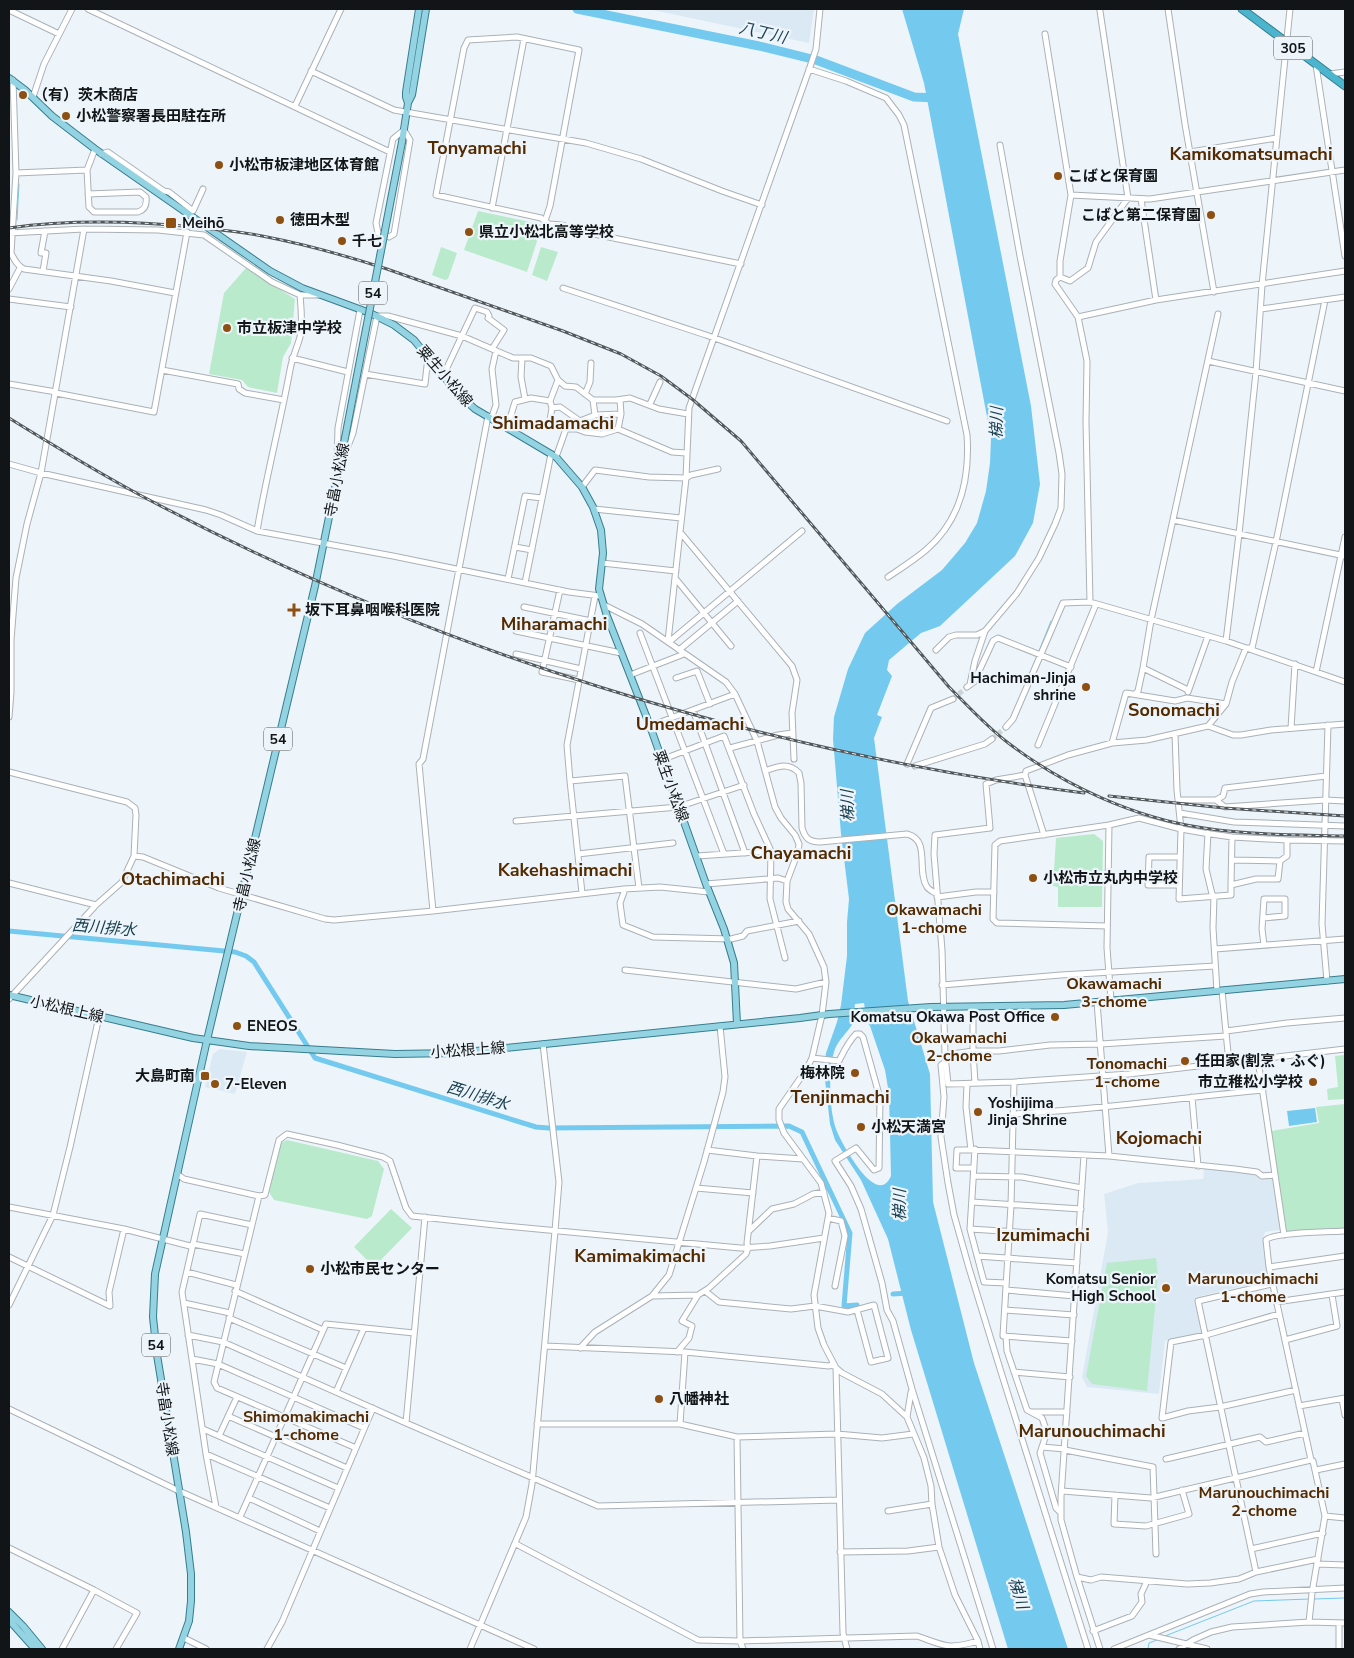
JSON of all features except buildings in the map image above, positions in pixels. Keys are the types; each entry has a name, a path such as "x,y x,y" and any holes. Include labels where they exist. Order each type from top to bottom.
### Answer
{"highway":[{"name":"305","path":"1242,9 1345,86"}],"main road":[{"name":"寺畠小松線","path":"418,33 419,9"},
{"name":"寺畠小松線","path":"179,1649 189,1621 191,1574 186,1532 157,1355 153,1318 155,1274 324,543 402,142 408,103 406,92 418,33 426,9"},
{"name":"粟生小松線","path":"11,79 52,116 101,154 270,271 286,281 377,316 394,325 414,340 458,394 475,409 553,455 582,487 594,509 601,530 603,553 598,596 604,605 650,726 678,808 727,939 734,963 737,1024"},
{"name":"小松根上線","path":"10,997 208,1040 249,1046 395,1054 436,1053 543,1044 825,1014 943,1007 1097,1002 1345,979"},
{"path":"9,1612 42,1649"},
{"path":"9,1620 35,1649"}],"street":[{"path":"33,97 44,64 72,9"},
{"path":"88,9 390,152"},
{"path":"295,106 340,9"},
{"path":"668,642 686,478 688,414 693,395 810,68 815,51 820,9"},
{"path":"1168,9 1196,192 1214,292"},
{"path":"1226,641 1256,372 1262,309 1262,285 1290,9"},
{"path":"9,10 59,34"},
{"path":"1060,277 1070,281 1088,268 1096,242 1128,198 1100,11"},
{"path":"1038,745 1070,667 1093,603 1086,422 1086,350 1078,317 1055,284 1056,280 1060,277 1060,261 1071,195 1045,34"},
{"path":"545,220 550,206 579,50 517,37 468,40 464,48 436,195 541,218 550,224 589,233 741,264"},
{"path":"492,208 524,39"},
{"path":"1316,65 1345,256"},
{"path":"810,68 886,98 904,125 967,436 968,469 961,500 954,515 943,533 924,552 888,577"},
{"path":"311,71 394,110 586,143 641,159 762,205"},
{"path":"1330,74 1345,72"},
{"path":"11,79 16,173 11,253 20,268 111,281 175,293"},
{"path":"404,130 410,140 394,234 389,237 378,233 376,223 390,152 393,139 404,130"},
{"path":"1190,152 1277,138"},
{"path":"1000,145 1059,453 1062,474 1062,497 1061,508 1055,524 1039,558 1017,593 986,631 975,661 969,686 974,682 993,641 998,638 1070,667"},
{"path":"88,194 140,192 146,197 146,205 144,209 138,212 94,212 89,207 88,194 87,170 95,149"},
{"path":"101,154 108,152 169,192 193,211 203,189"},
{"path":"16,173 87,170"},
{"path":"1071,195 1141,199 1345,170"},
{"path":"1141,199 1156,300"},
{"path":"11,233 84,229 158,230 204,235 272,282 300,295 319,295"},
{"path":"9,717 11,692 10,622 16,578 41,473 84,229"},
{"path":"43,272 46,254 42,253 45,231"},
{"path":"9,384 154,412 187,232"},
{"path":"9,289 20,268"},
{"path":"1078,317 1156,300 1345,271"},
{"path":"563,288 714,338 947,421"},
{"path":"257,531 264,486 292,358 300,337 300,295"},
{"path":"1262,309 1345,297"},
{"path":"1246,648 1252,648 1276,542 1325,300"},
{"path":"9,302 71,307"},
{"path":"433,911 419,764 422,758 490,418 496,405 492,369 494,350 504,330 488,318 490,316 487,312 475,308 444,376"},
{"path":"339,466 337,461 338,428 360,310"},
{"path":"1135,694 1138,690 1143,668 1151,620 1218,314"},
{"path":"339,466 342,463 353,432 377,316 388,316 462,336 514,358 531,358 551,366 558,380 565,386 576,388 593,400 630,398 659,408 688,414"},
{"path":"365,374 425,384 428,357"},
{"path":"292,358 348,372"},
{"path":"522,358 521,376 525,399"},
{"path":"1208,361 1345,391"},
{"path":"585,394 590,382 591,363"},
{"path":"162,370 238,384 239,389 244,393 284,400"},
{"path":"558,380 550,401 552,408 550,420 566,429 577,429 585,432 602,434 618,429 672,452 686,453"},
{"path":"650,404 660,382"},
{"path":"506,428 515,402 531,398 550,401"},
{"path":"593,400 595,415"},
{"path":"618,429 621,414 620,400"},
{"path":"552,408 560,407 580,421 595,415 621,414"},
{"path":"525,583 542,498 553,455 566,429"},
{"path":"9,464 206,510 257,531 598,596 590,621 566,746 582,893"},
{"path":"582,487 595,470 649,477 686,478 718,469"},
{"path":"508,579 525,496 542,498"},
{"path":"594,509 681,518"},
{"path":"1173,520 1343,556"},
{"path":"668,642 802,531"},
{"path":"680,532 792,666 797,680 792,713 794,759"},
{"path":"1316,672 1343,556 1345,537"},
{"path":"515,547 532,550"},
{"path":"602,564 676,571"},
{"path":"675,578 731,646"},
{"path":"560,590 542,672 579,680"},
{"path":"630,675 682,652 738,601"},
{"path":"1006,726 1013,719 1063,603 1093,603 1226,641 1345,682"},
{"path":"604,605 642,624 726,682 734,694 757,741 775,807 781,818 795,835 799,844 788,881 786,902 788,909 809,934 824,967 826,982 825,1014 812,1058 779,1109 779,1122 784,1134 821,1183 829,1213 814,1294 814,1306 818,1328 834,1366 840,1552 844,1637 847,1649"},
{"path":"524,607 610,625"},
{"path":"516,631 621,653"},
{"path":"936,650 949,637 977,635 986,631"},
{"path":"640,633 724,854"},
{"path":"1188,698 1188,690 1208,636"},
{"path":"1208,726 1226,704 1232,682 1246,648"},
{"path":"516,654 581,669"},
{"path":"1291,728 1295,664"},
{"path":"1143,668 1188,690"},
{"path":"676,678 697,671 710,704"},
{"path":"1112,743 1126,693 1175,701 1188,698 1226,704"},
{"path":"650,726 734,694"},
{"path":"906,764 931,708 952,699"},
{"path":"693,710 745,852"},
{"path":"1327,981 1323,941 1324,826 1328,724"},
{"path":"1044,834 1025,775 1026,771 1068,755 1112,743 1147,740 1208,726 1233,735 1328,724 1345,724"},
{"path":"730,748 792,733"},
{"path":"1175,734 1181,830 1178,899 1231,895 1232,837"},
{"path":"661,760 724,736 754,814 771,851 770,899 785,958"},
{"path":"916,766 985,744 992,739"},
{"path":"765,770 789,766 799,773 802,783 802,828 804,835 810,841 820,842 904,834 912,835 917,838 920,844 927,886 937,895 994,892"},
{"path":"9,772 127,802 135,808 136,815 134,856 122,882 81,920 10,997"},
{"path":"943,1106 946,1102 948,1084 944,1055 942,950 937,895 935,835 990,828 986,784 996,780 1025,775"},
{"path":"570,781 625,776 639,888"},
{"path":"1178,800 1216,800 1223,796 1225,788 1326,776"},
{"path":"516,821 678,808 744,785"},
{"path":"1216,800 1225,807 1325,800 1345,801"},
{"path":"1180,813 1234,822 1345,826"},
{"path":"1107,926 997,923 993,919 995,845 1000,841 1139,818 1181,830 1232,837 1345,841"},
{"path":"1108,824 1107,926 1108,973 1111,1000"},
{"path":"1208,833 1206,869 1214,896 1215,966 1229,1063"},
{"path":"1232,860 1280,861 1287,856 1288,840"},
{"path":"578,854 673,843"},
{"path":"696,856 771,851"},
{"path":"134,856 219,888 325,920 433,911 624,889 660,887 709,892"},
{"path":"1178,885 1148,884 1149,858 1179,857"},
{"path":"1231,885 1256,879 1278,879 1280,861"},
{"path":"706,884 778,878 788,881"},
{"path":"9,883 96,905"},
{"path":"624,889 620,903 623,925 653,937 727,939 743,936 747,931 799,921"},
{"path":"1263,918 1285,916 1285,899 1264,899 1263,918 1264,945"},
{"path":"1214,949 1345,939"},
{"path":"942,985 1061,975 1215,966"},
{"path":"625,970 796,989 826,982"},
{"path":"1097,1002 1109,1156"},
{"path":"973,1007 975,1083"},
{"path":"9,1305 52,1215 70,1147 99,1016"},
{"path":"944,1055 973,1051 1100,1044 1226,1033 1287,1023 1345,1018"},
{"path":"580,1348 595,1332 652,1296 669,1274 723,1092 725,1076 720,1026"},
{"path":"812,1058 839,1061 847,1044 853,1037 856,1034 860,1034 863,1037 880,1098 879,1168 874,1170 870,1167 856,1148 835,1161 861,1209 882,1283 887,1310 993,1649"},
{"path":"470,1649 526,1518 532,1477 558,1182 543,1044"},
{"path":"948,1084 1103,1076 1345,1049"},
{"path":"1258,1060 1284,1235"},
{"path":"945,1062 941,1065 943,1106 941,1137 954,1215 995,1353 1088,1649"},
{"path":"1014,1082 1010,1231 1003,1336 1006,1336 1008,1351 1027,1410 1042,1418 1047,1432 1040,1453 1056,1508 1061,1513"},
{"path":"967,1084 966,1107 974,1168 970,1229 984,1282 1006,1283"},
{"path":"1013,1114 1106,1108 1263,1090"},
{"path":"1192,1097 1198,1166"},
{"path":"177,1174 184,1180 258,1196 265,1195 279,1140 287,1134 346,1147 383,1157 390,1161 406,1208 412,1216 748,1248 824,1238"},
{"path":"707,1150 803,1159"},
{"path":"974,1168 956,1168 957,1150 1109,1156 1257,1172 1262,1176 1275,1175"},
{"path":"1084,1155 1061,1520 1100,1649"},
{"path":"652,1296 698,1295 705,1291 746,1254 758,1156"},
{"path":"974,1176 1011,1176 1082,1188"},
{"path":"696,1188 753,1193"},
{"path":"748,1232 772,1209 794,1204 813,1194 824,1192"},
{"path":"258,1196 214,1382 216,1388 356,1448"},
{"path":"972,1202 1081,1209"},
{"path":"9,1206 124,1229 190,1246 193,1244 245,1254"},
{"path":"216,1507 206,1454 182,1292 200,1214 252,1225"},
{"path":"406,1423 424,1217"},
{"path":"828,1218 841,1221 845,1236 835,1286"},
{"path":"9,1257 110,1306 109,1292 124,1229"},
{"path":"970,1229 1079,1236"},
{"path":"1309,1622 1312,1591 1325,1516 1272,1284 1266,1240 1269,1236 1345,1231"},
{"path":"977,1256 1077,1262"},
{"path":"1269,1267 1345,1256"},
{"path":"186,1272 236,1284"},
{"path":"1256,1572 1198,1301 1272,1284"},
{"path":"1006,1290 1075,1296"},
{"path":"235,1291 323,1330"},
{"path":"705,1291 719,1302 791,1309 814,1306 848,1312 874,1305 888,1358 871,1362 857,1310"},
{"path":"1276,1302 1345,1292"},
{"path":"1285,1340 1337,1326 1332,1294"},
{"path":"677,1352 689,1338 692,1326 682,1321 698,1295"},
{"path":"184,1303 229,1315 346,1368"},
{"path":"1004,1310 1074,1314"},
{"path":"1279,1314 1206,1335 1171,1342 1162,1418 1188,1411 1220,1408 1296,1390"},
{"path":"240,1517 326,1324 414,1333"},
{"path":"336,1392 364,1328"},
{"path":"188,1335 223,1342 598,1506 839,1500"},
{"path":"1006,1336 1072,1341"},
{"path":"545,1346 685,1352 834,1366 842,1373 882,1394 907,1417 924,1458 932,1486 932,1504 939,1548 955,1595 978,1641 980,1649"},
{"path":"680,1424 685,1352"},
{"path":"192,1359 218,1364 364,1428"},
{"path":"1014,1372 1070,1376"},
{"path":"907,1417 912,1389"},
{"path":"220,1436 237,1397"},
{"path":"1299,1406 1344,1398 1345,1415"},
{"path":"267,1649 282,1622 373,1408"},
{"path":"9,1409 179,1491 534,1649"},
{"path":"1031,1412 1067,1412"},
{"path":"228,1416 347,1468"},
{"path":"537,1424 680,1424 737,1437 837,1434 882,1438 913,1434"},
{"path":"203,1429 338,1488"},
{"path":"1166,1459 1260,1437 1266,1442 1305,1433"},
{"path":"737,1437 740,1640 743,1649"},
{"path":"1042,1447 1153,1467 1156,1554"},
{"path":"206,1454 330,1508"},
{"path":"1062,1491 1154,1497 1311,1460"},
{"path":"1316,1470 1345,1464"},
{"path":"1116,1495 1114,1524 1146,1526 1189,1514 1182,1490"},
{"path":"249,1498 320,1531"},
{"path":"888,1511 932,1504"},
{"path":"1325,1516 1345,1518"},
{"path":"1251,1549 1323,1532"},
{"path":"516,1544 698,1640 918,1636 941,1647 952,1647 978,1641"},
{"path":"9,1548 136,1613 116,1649"},
{"path":"840,1552 874,1553 939,1548"},
{"path":"1077,1577 1091,1580 1101,1577 1187,1584 1210,1583 1239,1579 1256,1572 1318,1561 1345,1565"},
{"path":"1094,1631 1132,1616 1142,1602 1142,1594 1147,1581"},
{"path":"1114,1649 1250,1594 1345,1588"},
{"path":"63,1649 94,1590"},
{"path":"1179,1649 1211,1632 1232,1628 1309,1622 1345,1623"},
{"path":"1338,1649 1339,1623"},
{"path":"1148,1634 1207,1649"},
{"path":"184,1638 206,1649"},
{"path":"978,1641 986,1649"}],"shaded area":[{"path":"648,9 814,9 809,43"},
{"path":"220,1049 247,1052 235,1094 205,1087 213,1054"},
{"name":"Komatsu Senior High School","path":"1204,1169 1275,1172 1280,1230 1265,1232 1263,1239 1273,1279 1194,1299 1202,1333 1165,1341 1159,1394 1087,1387 1082,1377 1108,1232 1104,1194 1138,1183 1203,1179"}],"green space":[{"path":"478,211 542,226 527,272 464,250"},
{"path":"441,247 457,253 448,279 445,280 432,275"},
{"path":"541,247 558,252 547,281 532,275"},
{"path":"246,268 295,299 291,343 283,357 277,393 248,387 242,380 209,374 224,293"},
{"path":"1094,834 1103,841 1102,907 1058,907 1058,887 1053,886 1056,838"},
{"path":"1345,1055 1345,1099 1328,1100 1327,1089 1338,1087 1335,1056"},
{"path":"1345,1104 1345,1228 1287,1233 1271,1131 1319,1123 1316,1107"},
{"path":"287,1140 378,1161 384,1169 372,1216 367,1219 274,1200 269,1192 281,1143"},
{"path":"391,1209 412,1228 374,1267 354,1247"},
{"path":"1156,1258 1158,1276 1147,1391 1092,1384 1086,1376 1107,1263"}],"water":[{"name":"梯川","path":"902,9 964,9 958,34 1031,406 1040,484 1033,523 1015,556 940,626 921,633 889,660 887,670 892,676 877,715 882,717 874,738 908,1001 930,1074 933,1202 974,1363 1068,1649 1008,1649 911,1330 888,1239 861,1180 835,1140 830,1124 824,1071 826,1053 841,1005 847,956 849,899 833,739 834,717 848,669 865,633 897,604 942,570 965,543 977,523 986,491 990,463 991,438 924,83","holes":["864,1003 867,1022 885,1070 889,1094 891,1176 883,1185 874,1183 858,1168 836,1129 832,1111 831,1066 837,1045 853,1023 855,1004"]},
{"path":"1315,1108 1317,1122 1289,1126 1287,1111"}],"waterway":[{"name":"八丁川","path":"577,9 759,46 816,60 914,97 938,98"},
{"path":"17,220 19,184"},
{"path":"1039,651 1051,621"},
{"path":"1023,690 1037,656"},
{"name":"西川排水","path":"9,931 235,952 246,956 254,962 315,1058 536,1127 789,1126 802,1132 850,1233 844,1306 857,1305"},
{"name":"西川排水","path":"893,1294 908,1293"},
{"path":"1314,1599 1345,1598"},
{"path":"1165,1636 1254,1601 1310,1599"},
{"path":"1148,1649 1149,1643 1157,1640"}],"tunnel":[{"path":"953,699 967,687"},
{"path":"992,739 1006,727"}],"railway":[{"path":"9,228 81,222 130,223 225,230 278,239 357,259 387,269 563,331 621,354 661,376 692,399 741,441 949,687 977,716 1029,758 1075,785 1100,797 1126,808 1178,823 1239,832 1345,836"},
{"path":"9,418 138,494 249,550 363,601 479,646 598,686 717,721 839,750 961,774 1084,793"},
{"path":"1109,796 1224,808 1345,816"}],"place":[{"name":"（有）茨木商店","path":"23,95"},
{"name":"小松警察署長田駐在所","path":"66,116"},
{"name":"小松市板津地区体育館","path":"219,165"},
{"name":"こばと保育園","path":"1058,176"},
{"name":"こばと第二保育園","path":"1211,215"},
{"name":"徳田木型","path":"280,220"},
{"name":"Meihō","path":"171,223"},
{"name":"県立小松北高等学校","path":"469,232"},
{"name":"千七","path":"342,241"},
{"name":"市立板津中学校","path":"227,328"},
{"name":"坂下耳鼻咽喉科医院","path":"294,610"},
{"name":"Hachiman-Jinja shrine","path":"1086,687"},
{"name":"小松市立丸内中学校","path":"1033,878"},
{"name":"Komatsu Okawa Post Office","path":"1055,1017"},
{"name":"ENEOS","path":"237,1026"},
{"name":"任田家(割烹・ふぐ)","path":"1185,1061"},
{"name":"梅林院","path":"855,1073"},
{"name":"大島町南","path":"205,1076"},
{"name":"市立稚松小学校","path":"1313,1082"},
{"name":"7-Eleven","path":"215,1084"},
{"name":"Yoshijima Jinja Shrine","path":"978,1112"},
{"name":"小松天満宮","path":"861,1127"},
{"name":"小松市民センター","path":"310,1269"},
{"name":"Komatsu Senior High School","path":"1166,1288"},
{"name":"八幡神社","path":"659,1399"}],"district":[{"name":"Tonyamachi","path":"477,148"},
{"name":"Kamikomatsumachi","path":"1251,154"},
{"name":"Shimadamachi","path":"553,423"},
{"name":"Miharamachi","path":"554,624"},
{"name":"Sonomachi","path":"1174,710"},
{"name":"Umedamachi","path":"690,724"},
{"name":"Chayamachi","path":"801,853"},
{"name":"Kakehashimachi","path":"565,870"},
{"name":"Otachimachi","path":"173,879"},
{"name":"Okawamachi 1-chome","path":"934,918"},
{"name":"Okawamachi 3-chome","path":"1114,992"},
{"name":"Okawamachi 2-chome","path":"959,1046"},
{"name":"Tonomachi 1-chome","path":"1127,1072"},
{"name":"Tenjinmachi","path":"840,1097"},
{"name":"Kojomachi","path":"1159,1138"},
{"name":"Izumimachi","path":"1043,1235"},
{"name":"Kamimakimachi","path":"640,1256"},
{"name":"Marunouchimachi 1-chome","path":"1253,1287"},
{"name":"Shimomakimachi 1-chome","path":"306,1425"},
{"name":"Marunouchimachi","path":"1092,1431"},
{"name":"Marunouchimachi 2-chome","path":"1264,1501"}]}
